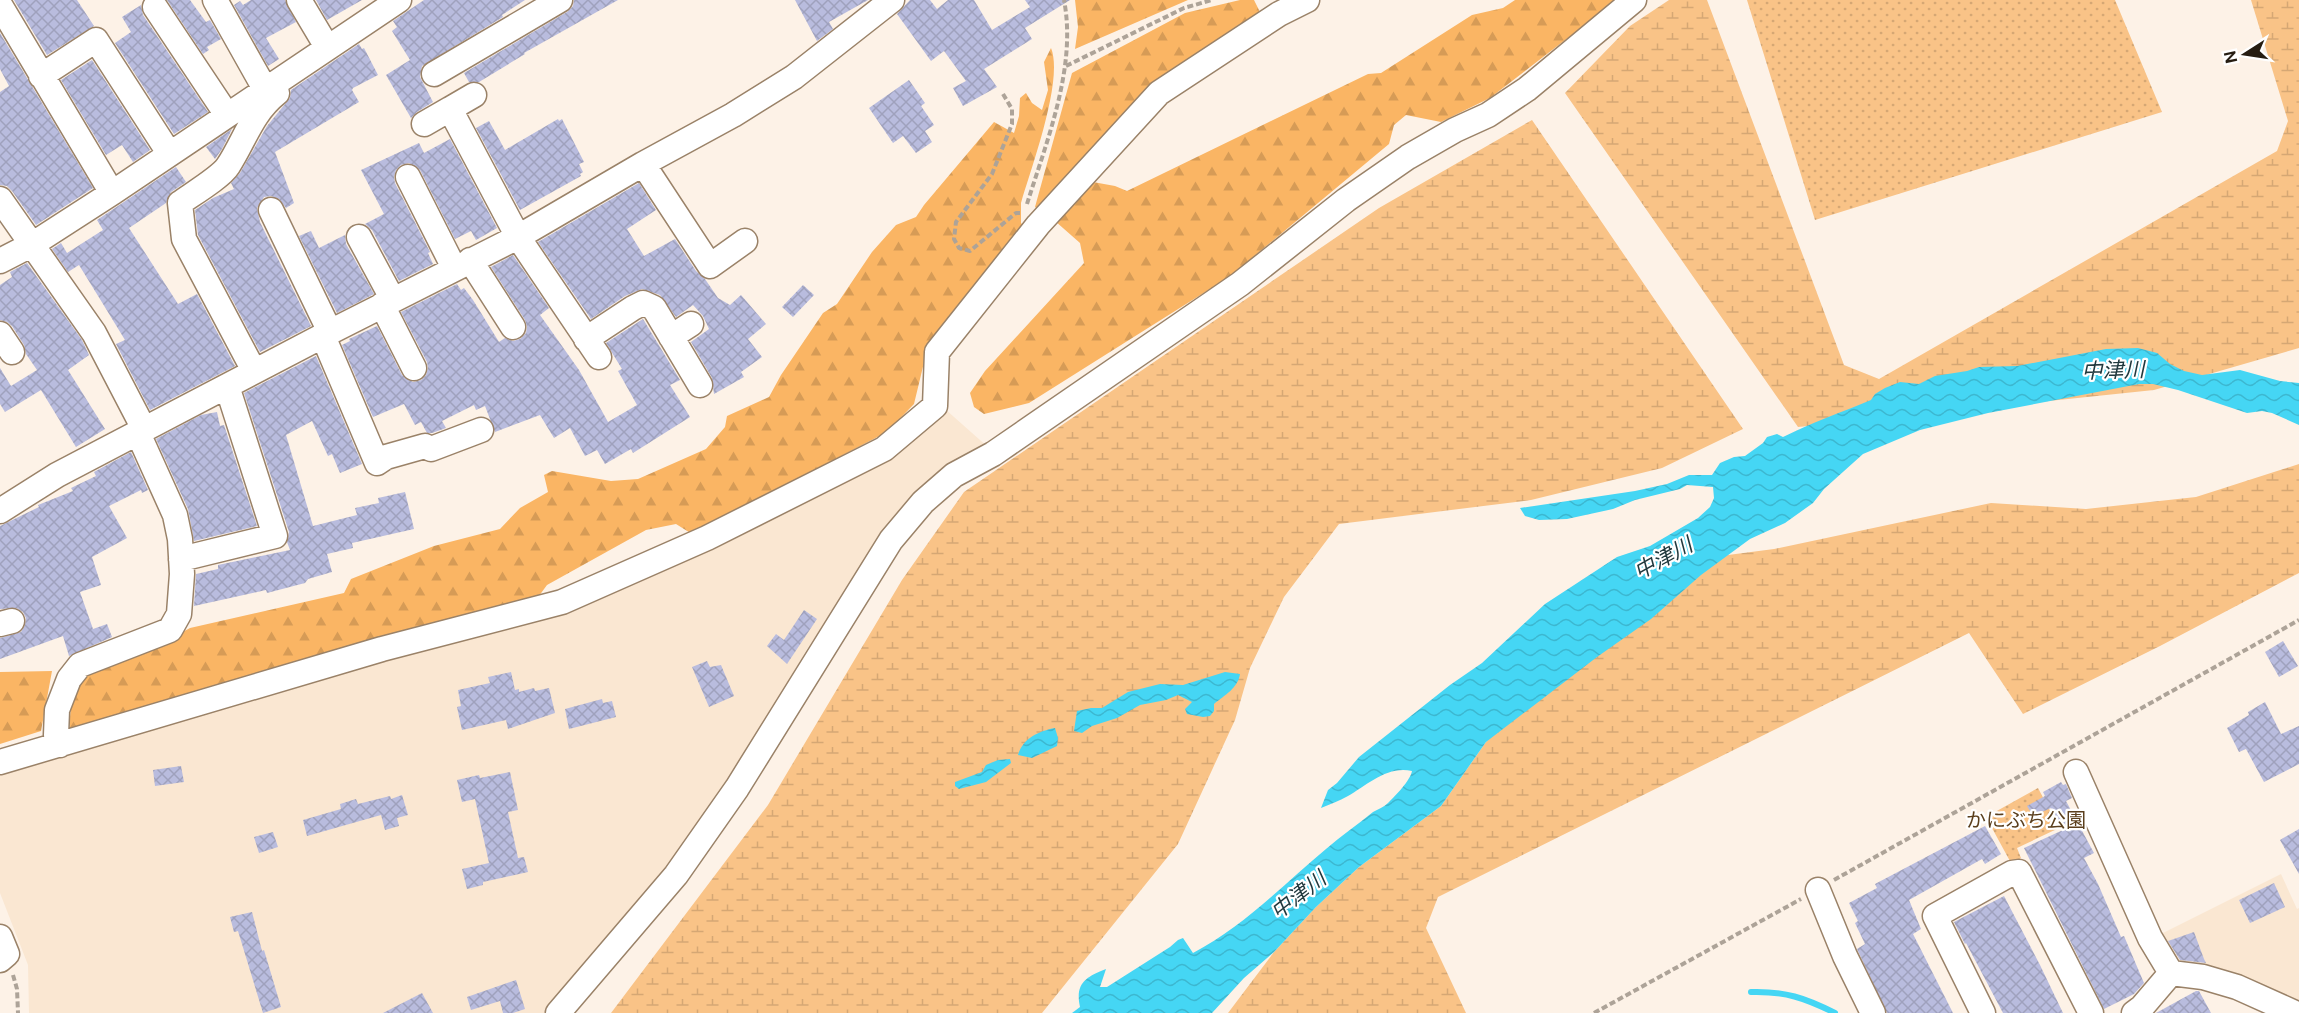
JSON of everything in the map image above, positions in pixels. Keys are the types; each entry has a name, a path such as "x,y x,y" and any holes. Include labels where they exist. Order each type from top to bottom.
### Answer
{"street":[{"path":"215,0 265,89"},
{"path":"299,0 327,47"},
{"path":"0,261 33,244 112,193 399,0"},
{"path":"445,73 528,17 560,0"},
{"path":"0,762 382,649 562,602 707,538 884,449 935,406 937,352 1038,225 1159,93 1279,14 1307,0"},
{"path":"558,1013 683,866 737,788 891,540 923,502 954,475 1011,442 1240,284 1346,200 1408,157 1455,130 1488,115 1527,89 1634,0"},
{"path":"0,511 57,475 254,371 518,237 643,164 733,115 794,77 879,4"},
{"path":"0,5 112,193"},
{"path":"155,7 227,115"},
{"path":"41,76 96,40 170,153"},
{"path":"254,371 184,239 180,203 227,168 248,127 266,102 284,87 289,74"},
{"path":"424,124 474,94"},
{"path":"450,109 518,237 593,348 633,308 643,303 654,308 700,386"},
{"path":"643,164 710,266 745,241"},
{"path":"418,184 450,260 461,265 513,327"},
{"path":"0,199 94,333 141,431 175,515 180,539 179,614 170,630 80,665 69,679 57,710 56,735 60,745"},
{"path":"281,220 377,463 386,457 425,446 431,449 470,430"},
{"path":"359,237 414,368"},
{"path":"671,337 692,324"},
{"path":"181,559 275,536 227,386"},
{"path":"2076,772 2084,808 2150,938 2171,973"},
{"path":"1983,1013 1935,916 2012,873 2019,872 2091,1013"},
{"path":"1818,890 1845,956 1873,1013"},
{"path":"2134,1013 2171,973"},
{"path":"2171,973 2204,977 2237,987 2295,1013"}],"path":[{"path":"1003,94 1012,109 1012,124 992,174 956,222 954,240 959,248 970,251 1016,213 1027,213 1025,211 1066,66 1068,18 1064,0"},
{"path":"1066,66 1184,8 1212,0"},
{"path":"1594,1013 2299,620"},
{"path":"2,950 17,989 18,1013"}],"shaded area":[{"path":"945,409 989,448 879,541 807,649 746,757 685,849 546,1013 29,1013 28,965 0,893 0,771 380,656 558,612"},
{"path":"2281,874 2297,909 2299,908 2299,1008 2177,971 2155,937"}],"green space":[{"path":"1075,0 1188,0 1075,49 1078,27"},
{"path":"1240,0 1254,0 1261,14 1040,211 1035,207 1072,73 1185,13"},
{"path":"1515,0 1617,0 1490,98 1441,122 1406,115 1394,125 1389,144 1229,277 1029,403 984,414 974,407 970,393 985,371 1084,263 1080,243 1055,221 1093,182 1127,191 1368,74 1381,73 1472,15 1503,8"},
{"path":"1669,0 1707,0 1844,365 1879,379 2277,151 2288,121 2251,0 2299,0 2299,348 2154,390 1798,427 1565,93 1630,26"},
{"path":"1747,0 2115,0 2162,112 1815,220"},
{"path":"1051,48 1054,62 1050,102 1021,203 1021,223 1025,228 927,350 914,404 887,432 692,534 676,524 646,530 547,585 536,600 70,731 73,699 88,671 190,628 344,593 351,579 434,546 500,529 520,508 548,492 544,475 552,471 611,481 638,479 706,449 725,427 727,416 769,397 781,375 823,313 837,304 872,252 896,225 916,217 994,122 1014,133 1019,116 1020,98 1026,93 1032,103 1042,110 1048,90 1044,62"},
{"path":"1532,120 1743,429 1662,468 1531,500 1339,524 1284,597 1250,668 1235,720 1178,844 1042,1013 611,1013 768,805 902,580 964,492 1379,208"},
{"path":"2299,464 2299,573 2160,646 2023,714 1969,633 1438,897 1426,928 1466,1013 1228,1013 1274,952 1316,907 1359,867 1441,806 1486,742 1636,567 1774,549 1991,503 2086,509 2196,497"},
{"path":"52,671 41,731 0,744 0,672"},
{"name":"かにぶち公園","path":"2038,788 2059,828 2017,848 2021,858 2011,863 1986,817"}],"water":[{"name":"中津川","path":"2138,348 2157,353 2170,364 2184,371 2202,375 2240,370 2280,381 2299,383 2299,425 2272,413 2262,411 2247,413 2178,390 2153,384 2139,384 1988,413 1920,430 1863,454 1824,489 1813,503 1785,523 1750,539 1701,575 1651,619 1597,657 1486,742 1441,806 1359,867 1316,907 1274,952 1244,978 1212,1013 1072,1013 1080,1007 1080,987 1092,975 1106,969 1100,987 1107,987 1178,940 1183,938 1193,953 1246,918 1332,844 1386,804 1399,792 1411,775 1412,771 1403,770 1386,773 1348,796 1321,808 1328,790 1359,757 1450,685 1482,663 1545,604 1617,557 1650,546 1698,518 1710,507 1714,498 1713,487 1687,485 1613,509 1567,519 1539,520 1525,516 1520,508 1635,491 1667,484 1689,475 1712,475 1720,463 1734,457 1745,456 1763,443 1767,437 1777,434 1783,437 1871,400 1875,394 1900,382 1919,384 1935,376 1979,367 2017,366 2106,349"},
{"path":"1225,672 1240,674 1239,679 1230,691 1214,704 1214,711 1210,716 1187,714 1185,709 1192,702 1178,695 1140,705 1117,718 1092,726 1082,733 1074,731 1077,711 1102,708 1128,692 1160,684 1183,685"},
{"path":"1055,728 1058,738 1057,746 1032,758 1018,755 1020,749 1032,736"},
{"path":"1010,759 1011,763 986,782 959,789 955,786 955,782 982,772 986,765 998,760"}],"building":[{"path":"14,0 77,0 94,26 47,55"},
{"path":"167,0 190,0 206,22 210,20 221,39 207,47 209,50 203,54"},
{"path":"251,0 285,0 296,22 266,38 279,59 268,66 234,5 240,1 243,5"},
{"path":"316,0 362,0 327,20"},
{"path":"424,0 525,0 502,15 503,17 422,66 420,77 433,102 411,118 386,75 410,60 392,31 397,27 393,21"},
{"path":"574,0 618,0 524,53 479,82 469,82 464,73 567,12 573,6"},
{"path":"795,0 868,0 829,22 833,29 817,41"},
{"path":"910,0 930,0 937,9 948,0 974,0 992,30 1030,7 1025,0 1070,0 1025,28 1032,39 984,69 997,87 963,106 953,88 966,81 944,51 931,61 897,14"},
{"path":"141,5 143,15 208,112 174,134 115,43 131,32 122,17"},
{"path":"0,33 93,188 36,225 12,191 7,186 0,185 0,92 9,86 0,69"},
{"path":"359,44 362,49 364,48 378,75 353,88 359,102 275,152 294,203 286,208 279,199 271,196 264,197 257,208 260,222 311,326 260,352 198,235 195,210 213,198 234,189 231,183 240,173 267,126 290,98 291,90"},
{"path":"92,60 150,150 133,162 122,145 106,155 61,80"},
{"path":"909,80 925,103 921,106 934,125 925,131 932,142 916,153 903,136 893,143 869,108"},
{"path":"558,119 559,121 562,119 584,162 579,164 583,172 581,176 520,210 476,128 489,121 505,150"},
{"path":"232,129 222,149 215,159 206,147"},
{"path":"450,139 497,228 476,240 471,231 455,239 420,170 409,163 401,165 396,170 395,183 430,252 428,253 433,264 399,281 372,230 365,224 384,214 361,170 419,143 424,153"},
{"path":"176,167 186,182 171,192 166,203 129,228 178,304 197,294 235,366 150,410 116,344 125,340 79,265 68,272 52,249 61,243 67,253 103,230 97,220"},
{"path":"639,183 656,210 627,229 644,256 675,239 696,271 705,279 718,298 730,305 741,295 766,324 748,339 762,357 741,372 744,377 714,394 712,378 691,342 709,329 703,316 693,305 676,317 660,295 642,289 625,296 591,319 538,242"},
{"path":"311,231 319,248 345,235 346,244 374,294 337,313 299,236"},
{"path":"513,255 549,308 540,315 579,370 608,422 637,405 618,371 622,369 606,343 643,319 680,380 670,385 690,417 633,453 631,449 605,464 597,450 585,456 570,428 554,438 540,415 495,432 485,406 476,410 474,405 442,421 446,428 432,433 427,433 421,422 415,425 404,404 373,417 342,345 350,341 349,339 377,326 402,375 413,382 421,380 426,375 427,362 401,312 457,284 461,290 464,288 473,300 499,342 505,338 513,341 520,339 526,333 525,320 491,267"},
{"path":"27,263 82,340 89,355 68,370 105,429 76,447 41,390 5,412 0,404 0,368 11,386 37,370 12,326 0,320 0,285 12,277 10,272"},
{"path":"803,285 814,295 793,317 782,307"},
{"path":"316,356 362,464 340,473 332,454 328,456 312,421 286,435 313,526 357,515 355,508 379,503 378,498 405,492 414,529 352,543 353,548 327,554 332,572 308,579 305,583 267,593 266,590 194,606 196,574 218,569 218,565 290,550 287,542 289,532 244,393"},
{"path":"217,412 220,426 224,425 257,526 194,541 188,509 156,439 201,415"},
{"path":"131,452 148,490 142,493 141,490 109,506 127,538 92,557 101,585 80,592 93,629 107,624 112,637 69,656 63,636 0,659 0,638 21,632 26,618 23,612 16,608 0,609 0,526 39,507 38,505 73,491 71,488 96,476 94,472"},
{"path":"804,610 817,619 787,664 767,646 776,634 784,640"},
{"path":"2283,641 2298,666 2279,677 2265,652"},
{"path":"707,661 710,667 721,665 734,696 709,707 692,667"},
{"path":"511,672 515,690 519,689 519,692 534,688 535,691 549,688 555,713 508,729 506,720 462,730 457,707 461,706 458,690 490,683 488,677"},
{"path":"602,699 603,703 612,701 616,717 569,729 565,709"},
{"path":"2265,702 2281,734 2299,726 2299,764 2264,782 2246,749 2239,752 2227,728"},
{"path":"181,766 184,782 155,786 153,770"},
{"path":"510,772 518,810 508,812 518,858 524,857 528,872 483,882 483,885 467,889 462,869 489,863 475,799 462,802 457,780"},
{"path":"2061,782 2063,785 2066,784 2072,798 2066,801 2094,853 2084,858 2121,937 2124,936 2144,983 2134,994 2104,1009 2024,848 2063,830 2051,808 2033,816 2027,806 2045,796 2043,792"},
{"path":"402,795 408,815 397,818 399,826 385,830 381,815 307,836 303,820 341,809 340,804 356,799 358,804"},
{"path":"1985,826 2001,854 1985,864 1982,859 1909,900 1921,929 1913,934 1953,1013 1887,1013 1857,949 1865,944 1855,923 1858,921 1849,903 1877,888 1875,884"},
{"path":"2299,829 2299,874 2280,840"},
{"path":"273,832 278,847 259,853 254,837"},
{"path":"2274,883 2285,907 2250,923 2239,900"},
{"path":"2004,896 2063,1013 2003,1013 1965,944 1954,922"},
{"path":"252,912 262,951 264,950 281,1007 263,1013 238,931 234,932 230,917"},
{"path":"2194,932 2206,963 2180,960 2168,941"},
{"path":"516,980 525,1009 503,1013 500,1001 471,1010 467,997"},
{"path":"2199,991 2211,1013 2156,1013"},
{"path":"422,993 433,1013 383,1013"}],"waterway":[{"path":"1751,992 1794,996 1835,1013"}]}
